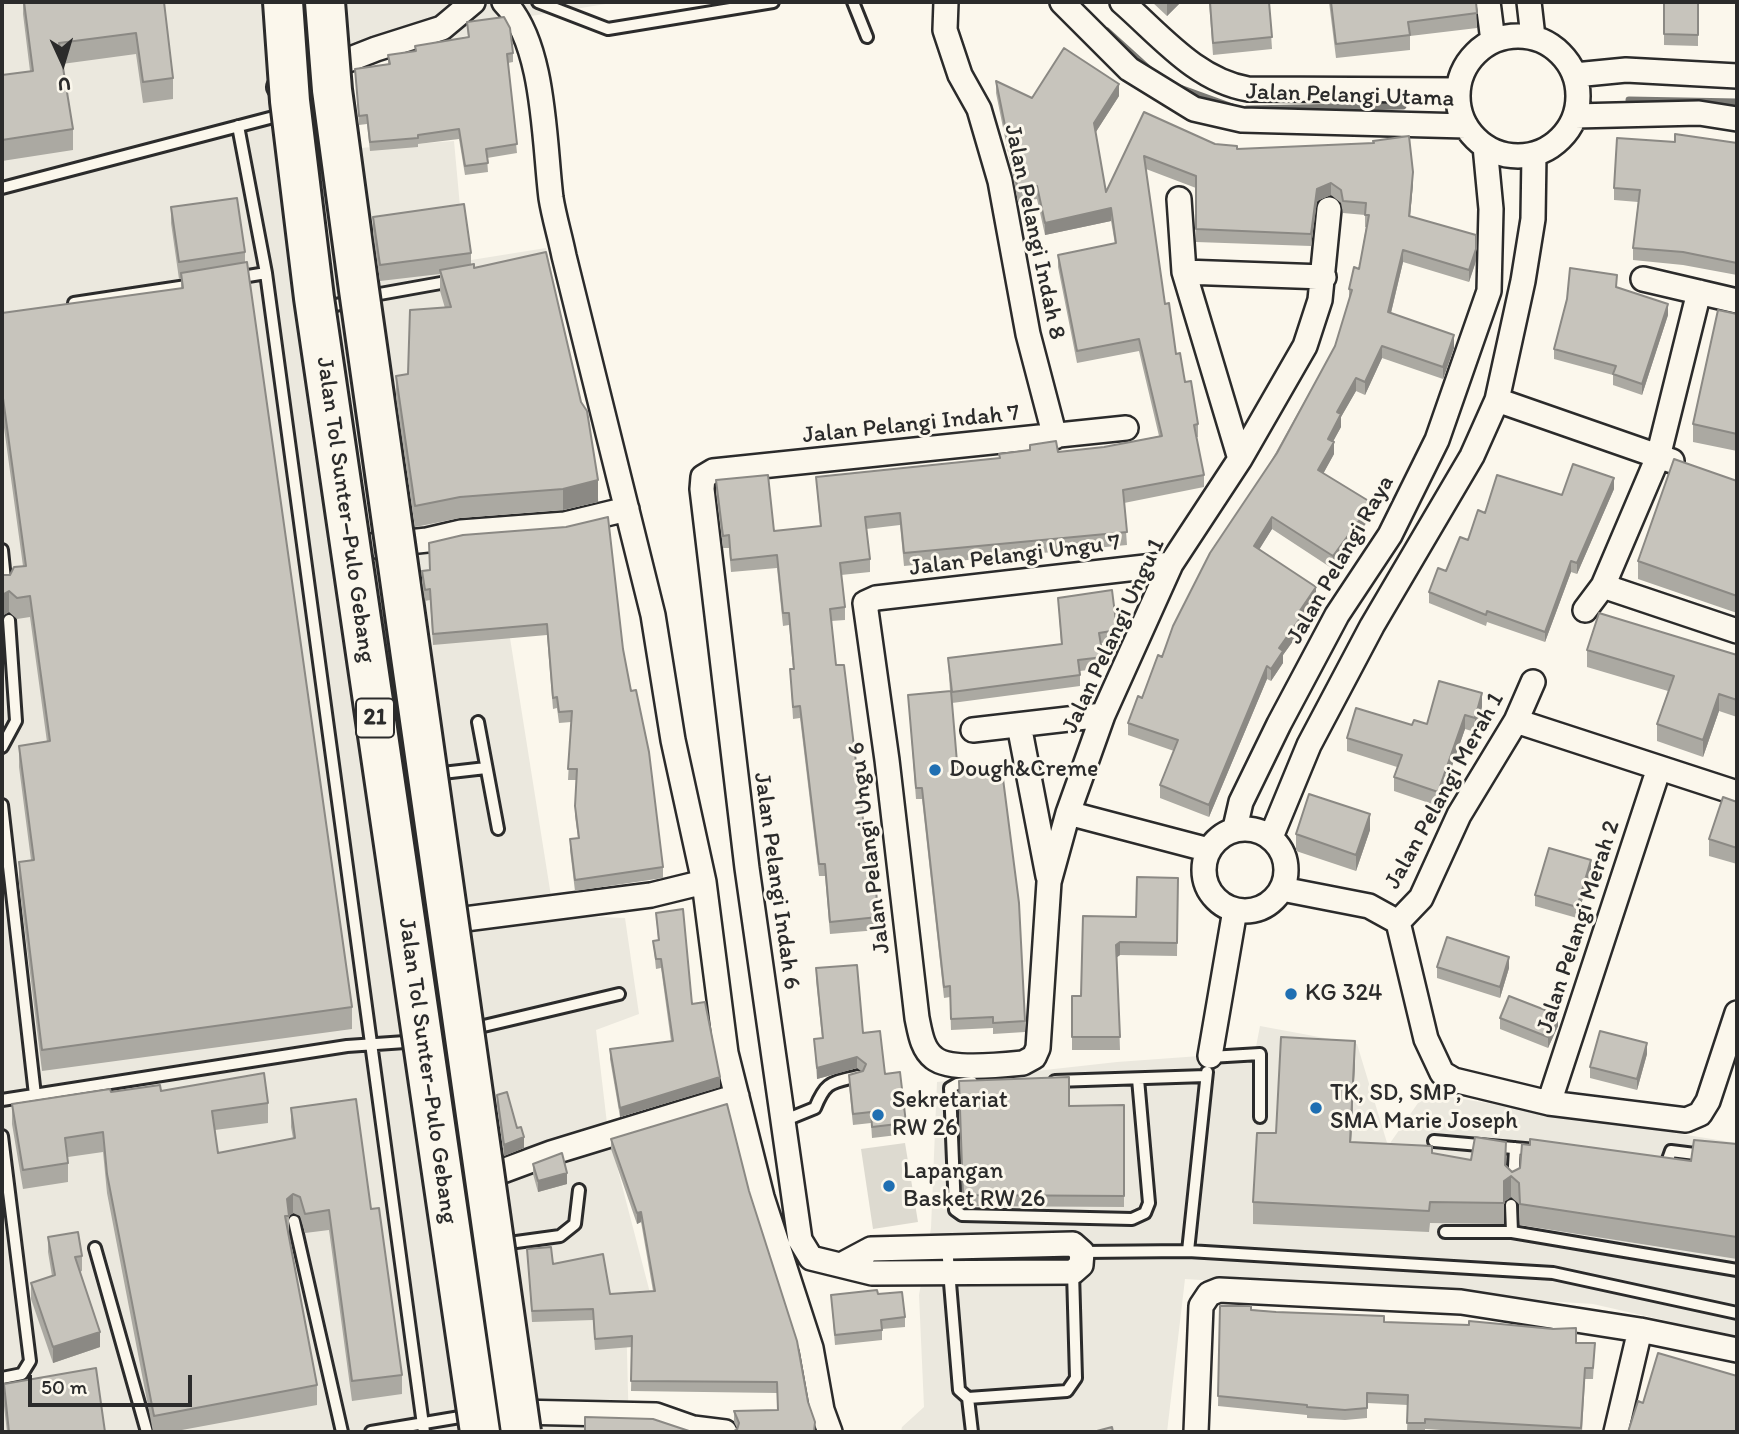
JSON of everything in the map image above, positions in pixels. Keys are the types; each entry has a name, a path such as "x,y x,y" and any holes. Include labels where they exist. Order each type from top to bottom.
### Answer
{"highway":[{"name":"Jalan Tol Sunter–Pulo Gebang","path":"283,2 290,101 314,298 479,1423"},
{"name":"Jalan Tol Sunter–Pulo Gebang","path":"325,2 332,90 359,290 521,1432"}],"street":[{"path":"279,87 376,49 442,28 473,2"},
{"path":"504,2 513,11 525,35 545,121 551,199 609,448 653,615 673,740 705,882 726,1054 761,1197 811,1348 822,1410 830,1432"},
{"name":"Jalan Pelangi Indah 8","path":"946,2 945,30 960,75 979,109 1000,181 1028,334 1055,437"},
{"name":"Jalan Pelangi Utama","path":"1062,2 1129,69 1194,109 1242,120 1466,126"},
{"name":"Jalan Pelangi Utama","path":"1122,2 1200,71 1223,84 1248,89 1458,90"},
{"path":"1488,2 1493,41"},
{"path":"1529,2 1533,37"},
{"path":"1513,36 1533,37 1551,45 1566,58 1575,75 1579,96 1575,116 1566,133 1551,146 1534,154 1508,155 1485,146 1466,126 1459,108 1458,90 1469,61 1493,41 1513,36"},
{"path":"1575,75 1626,70 1737,76"},
{"path":"1575,116 1699,113 1737,120"},
{"name":"Jalan Pelangi Raya","path":"1235,828 1241,802 1279,724 1337,615 1390,535 1437,440 1489,291 1491,209 1485,146"},
{"path":"1271,837 1309,745 1372,626 1472,456 1497,400 1523,281 1533,219 1534,154"},
{"path":"1179,199 1184,272 1240,459"},
{"name":"Jalan Pelangi Ungu 1","path":"1042,1029 1049,881 1068,813 1103,715 1171,564 1240,459 1305,346 1320,300 1329,209"},
{"path":"1184,272 1324,277"},
{"path":"1643,279 1737,301"},
{"path":"1585,610 1603,586 1658,457 1699,292"},
{"path":"1497,400 1698,469"},
{"name":"Jalan Pelangi Indah 7","path":"704,477 713,471 1126,428"},
{"name":"Jalan Pelangi Indah 6","path":"704,477 702,489 747,868 800,1240 811,1258 872,1273 947,1272 1078,1262"},
{"path":"344,549 427,540 461,532 565,524 627,509"},
{"name":"Jalan Pelangi Ungu 7","path":"865,603 876,598 1171,564"},
{"path":"1603,586 1737,631"},
{"name":"Jalan Pelangi Ungu 6","path":"865,603 887,760 917,1017 924,1044 933,1058 946,1065 1023,1063 1034,1057 1042,1029"},
{"name":"Jalan Pelangi Merah 1","path":"1398,922 1420,898 1459,815 1516,721 1533,682"},
{"path":"973,730 1103,715"},
{"path":"1516,721 1737,793"},
{"path":"1019,725 1049,881"},
{"name":"Jalan Pelangi Merah 2","path":"1549,1103 1659,768"},
{"path":"1068,813 1209,850"},
{"path":"1235,828 1253,829 1271,837 1282,851 1286,863 1282,889 1262,908 1235,910 1223,905 1206,887 1204,861 1209,850 1217,839 1235,828"},
{"path":"402,927 652,895 705,882"},
{"name":"Jalan Pelangi Merah 1","path":"1282,889 1369,906 1398,922 1426,1039 1442,1073 1454,1080 1549,1103 1686,1120 1700,1114 1708,1101 1737,1013"},
{"path":"1208,1066 1235,910"},
{"path":"443,1193 551,1153 737,1096"},
{"path":"841,1265 871,1249 1073,1244 1078,1262"},
{"path":"1196,1432 1201,1306 1209,1294 1219,1290 1461,1302 1640,1330 1737,1350"},
{"path":"1616,1432 1640,1330"},
{"path":"479,1423 517,1412 656,1415 693,1428 725,1432"}],"lane":[{"path":"538,2 608,29 773,2"},
{"path":"853,2 867,37"},
{"path":"2,188 285,114"},
{"path":"238,126 266,273 423,1428"},
{"path":"227,279 266,273"},
{"path":"313,311 374,295 465,279"},
{"path":"68,304 200,283"},
{"path":"2,550 6,590"},
{"path":"2,747 16,720 9,620"},
{"path":"478,722 498,829"},
{"path":"380,780 486,768"},
{"path":"2,805 35,1095"},
{"path":"2,1100 372,1044 420,1041 619,994"},
{"path":"1045,1081 1138,1079 1261,1054 1260,1117"},
{"path":"1188,1251 1208,1066"},
{"path":"783,1121 816,1108 823,1088 829,1083 858,1076"},
{"path":"979,1082 957,1084 950,1088 955,1210 962,1215 1132,1219 1146,1213 1149,1203 1138,1079"},
{"path":"2,1136 30,1362 22,1374 2,1378"},
{"path":"1434,1140 1542,1151"},
{"path":"1513,1186 1515,1148"},
{"path":"1652,1163 1666,1165 1671,1151 1711,1156"},
{"path":"452,1250 560,1236 575,1224 579,1190"},
{"path":"1511,1205 1512,1232"},
{"path":"294,1221 342,1432"},
{"path":"1445,1232 1512,1232 1737,1270"},
{"path":"947,1247 959,1391 968,1398 1067,1391 1072,1386 1076,1378 1078,1262 1188,1251 1553,1273 1737,1312"},
{"path":"95,1248 147,1432"},
{"path":"968,1398 972,1432"},
{"path":"371,1432 479,1423"}],"shaded area":[{"path":"2,2 618,2 525,17 272,97 279,154 454,141 465,261 546,248 601,512 493,531 554,915 625,918 639,1014 596,1030 608,1132 655,1312 626,1313 629,1432 2,1432"},
{"path":"1260,1026 1357,1044 1388,1146 1425,1093 1737,1143 1737,1337 1593,1304 1185,1279 1167,1432 901,1432 902,1427 924,1407 919,1295 931,1228 937,1082 1117,1062 1255,1052"},
{"name":"Lapangan Basket RW 26","path":"905,1143 918,1222 873,1229 861,1149"}],"building":[{"path":"24,2 164,2 173,78 143,82 136,33 59,43 73,129 2,140 2,75 33,71"},
{"path":"1210,2 1269,2 1272,37 1213,43"},
{"path":"1331,2 1476,2 1477,13 1408,22 1410,35 1336,44"},
{"path":"1664,2 1698,2 1698,35 1664,34"},
{"path":"504,17 510,28 513,53 507,54 517,144 486,149 488,163 465,166 459,129 418,135 418,138 370,142 367,115 359,116 355,69 390,64 388,55 416,51 415,46 469,37 467,22"},
{"path":"1064,48 1119,84 1094,123 1106,192 1144,112 1215,144 1237,146 1237,149 1374,143 1373,141 1409,136 1413,172 1409,216 1476,235 1476,249 1469,270 1403,250 1388,312 1454,335 1443,367 1382,346 1365,382 1356,378 1337,412 1341,414 1328,439 1334,442 1318,470 1372,503 1333,556 1272,517 1254,546 1316,587 1297,615 1301,617 1279,648 1283,651 1271,669 1267,666 1209,805 1160,785 1178,740 1128,723 1138,696 1142,698 1158,655 1162,657 1173,626 1210,553 1277,453 1335,346 1352,290 1349,289 1354,267 1359,269 1369,215 1365,215 1366,203 1343,201 1341,190 1331,183 1317,189 1311,234 1196,229 1196,176 1144,156 1165,304 1169,303 1176,354 1180,353 1185,382 1191,381 1198,424 1194,425 1204,475 1123,490 1127,532 904,553 900,513 865,517 870,559 840,563 845,607 830,609 836,665 844,665 868,860 874,860 878,917 830,922 825,864 819,864 800,706 793,707 790,669 794,669 789,613 783,613 777,555 731,560 729,535 723,536 716,480 768,475 774,531 821,526 816,477 1000,458 999,454 1030,450 1030,445 1056,441 1058,452 1162,436 1139,339 1077,351 1058,255 1116,243 1111,208 1045,223 1037,186 1018,190 996,81 1032,98"},
{"path":"1675,134 1737,143 1737,263 1683,252 1633,248 1640,190 1614,188 1617,138 1675,142"},
{"path":"237,198 245,252 179,262 171,207"},
{"path":"464,204 471,253 380,265 373,217"},
{"path":"546,252 581,402 587,411 598,480 563,489 460,497 415,506 396,376 408,374 410,310 451,307 440,270 474,264 474,268"},
{"path":"247,262 352,1007 42,1050 19,862 34,860 19,746 50,741 30,596 17,598 9,591 2,595 2,575 10,575 14,567 26,566 2,391 2,313 183,288 181,273"},
{"path":"1570,268 1617,275 1616,287 1668,304 1642,384 1613,374 1616,366 1554,349 1567,299"},
{"path":"1718,310 1737,314 1737,434 1693,424"},
{"path":"1674,459 1737,481 1737,596 1638,561"},
{"path":"1573,464 1614,478 1577,563 1571,561 1545,632 1487,611 1486,615 1429,592 1438,568 1446,571 1460,537 1468,540 1478,510 1485,513 1497,475 1562,495"},
{"path":"608,517 623,649 631,691 636,690 649,752 663,867 575,880 570,839 579,838 575,806 577,769 568,769 572,711 559,712 557,697 553,698 547,624 433,634 430,589 425,590 422,571 430,570 429,543 463,535 566,527"},
{"path":"1112,590 1117,630 1099,633 1103,657 1078,660 1080,675 952,692 948,658 1062,644 1058,598"},
{"path":"1599,613 1737,655 1737,700 1719,694 1703,740 1657,724 1674,676 1587,650"},
{"path":"1439,681 1482,693 1475,718 1465,715 1438,792 1394,777 1402,755 1347,738 1356,708 1412,725 1414,720 1427,724"},
{"path":"951,691 958,774 1002,771 1019,903 1025,1021 993,1023 993,1017 951,1019 950,986 944,987 922,788 916,788 908,695"},
{"path":"1309,794 1370,814 1356,855 1296,834"},
{"path":"1723,797 1737,802 1737,848 1709,839"},
{"path":"1549,848 1591,860 1577,907 1535,895"},
{"path":"1137,877 1178,878 1177,943 1120,942 1116,945 1120,1037 1072,1037 1072,996 1081,996 1083,916 1136,917"},
{"path":"683,909 692,1004 705,1002 720,1077 620,1108 610,1049 673,1041 661,959 656,959 653,941 659,940 656,913"},
{"path":"1447,937 1509,957 1500,987 1437,967"},
{"path":"857,965 863,1033 880,1031 885,1074 900,1072 906,1123 872,1127 871,1112 853,1114 849,1075 863,1071 866,1064 857,1057 817,1068 814,1039 823,1038 816,968"},
{"path":"1509,996 1558,1015 1548,1037 1500,1018"},
{"path":"1600,1031 1647,1043 1637,1079 1590,1067"},
{"path":"1281,1037 1355,1041 1350,1142 1432,1146 1432,1153 1471,1160 1475,1137 1506,1142 1505,1165 1512,1172 1520,1168 1522,1144 1530,1145 1530,1139 1691,1161 1694,1140 1737,1144 1737,1237 1520,1204 1519,1183 1511,1176 1504,1181 1504,1203 1430,1202 1429,1211 1253,1202 1257,1133 1276,1133"},
{"path":"264,1073 268,1103 212,1111 218,1153 295,1138 291,1108 356,1099 371,1209 379,1208 402,1375 352,1381 329,1210 305,1214 300,1197 293,1194 287,1199 289,1216 285,1216 317,1385 154,1416 107,1174 103,1132 65,1138 68,1163 23,1170 12,1104 110,1089 111,1092 160,1085 161,1091"},
{"path":"1069,1077 1069,1106 1124,1105 1124,1196 963,1195 959,1081"},
{"path":"507,1092 517,1128 521,1127 524,1137 504,1145 497,1095"},
{"path":"727,1104 749,1191 797,1341 808,1402 815,1422 814,1432 731,1432 737,1430 739,1423 734,1411 778,1410 777,1382 631,1381 632,1336 595,1339 593,1309 532,1311 527,1249 551,1247 553,1264 603,1254 610,1294 655,1291 641,1212 637,1213 611,1139"},
{"path":"562,1153 567,1173 538,1181 533,1164"},
{"path":"78,1232 82,1256 75,1257 100,1332 53,1347 31,1283 55,1275 48,1237"},
{"path":"877,1290 878,1294 902,1292 905,1317 881,1320 882,1330 835,1335 831,1295"},
{"path":"1220,1306 1251,1306 1251,1310 1276,1312 1384,1316 1384,1322 1469,1325 1469,1321 1553,1329 1576,1328 1576,1343 1595,1343 1593,1368 1585,1368 1581,1428 1425,1419 1425,1423 1407,1423 1408,1395 1367,1393 1367,1408 1345,1410 1218,1396"},
{"path":"1658,1353 1737,1376 1737,1432 1628,1432 1638,1401 1643,1403"},
{"path":"96,1368 105,1432 9,1432 4,1384"},
{"path":"585,1417 653,1419 698,1432 585,1432"},
{"path":"1112,1427 1113,1432 1093,1432"}],"waterway":[{"path":"1107,31 1150,70"},
{"path":"1177,87 1235,108"},
{"path":"1629,100 1737,102"},
{"path":"1247,109 1403,106"}],"place":[{"name":"Dough&Creme","path":"935,770"},
{"name":"KG 324","path":"1291,994"},
{"name":"TK, SD, SMP, SMA Marie Joseph","path":"1316,1108"},
{"name":"Sekretariat RW 26","path":"878,1115"},
{"name":"Lapangan Basket RW 26","path":"889,1186"}]}
